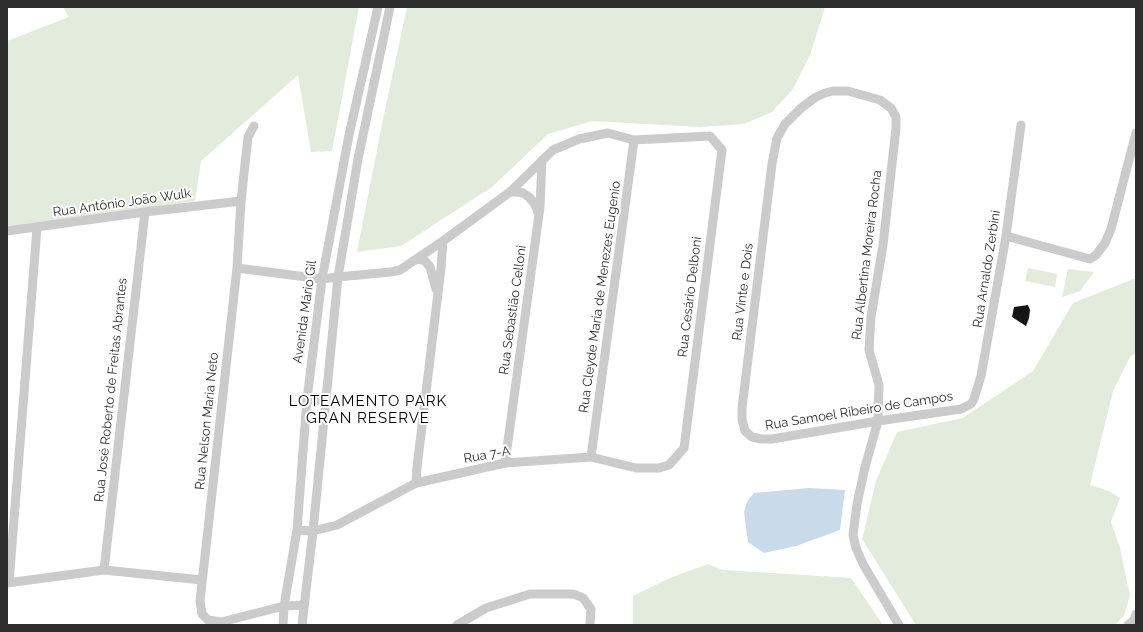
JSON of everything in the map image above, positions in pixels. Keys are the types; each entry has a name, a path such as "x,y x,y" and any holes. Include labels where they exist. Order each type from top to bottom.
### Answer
{"street":[{"name":"Avenida Mário Gil","path":"283,625 284,606 297,530 307,399 322,280 345,157 378,7"},
{"path":"302,625 313,531 338,277 358,159 390,7"},
{"path":"371,38 382,40"},
{"name":"Rua Albertina Moreira Rocha","path":"777,138 785,124 802,108 816,98 833,91 848,91 880,100 889,105 896,117 883,245 871,317 869,350 879,385 878,421 865,467 857,504 854,536 856,548 863,564 899,625"},
{"name":"Rua Arnaldo Zerbini","path":"961,409 971,404 981,376 1006,236 1021,125"},
{"name":"Rua Nelson Maria Neto","path":"254,126 248,137 241,201 237,268 200,601 202,614 208,620 221,622 284,606 304,604"},
{"path":"237,268 322,280 400,270 443,241 510,192 553,150 579,139 608,133 634,140"},
{"path":"1006,236 1090,258 1096,255 1105,243 1111,229 1136,134"},
{"name":"Rua Cesário Delboni","path":"634,140 710,136 722,150 684,448"},
{"name":"Rua Vinte e Dois","path":"760,439 752,437 745,431 742,419 742,408 772,164 777,138"},
{"name":"Rua Cleyde Maria de Menezes Eugenio","path":"591,456 634,140"},
{"path":"345,157 358,159"},
{"name":"Rua Sebastião Celloni","path":"505,463 539,214 542,160"},
{"path":"510,192 524,193 534,203 539,214"},
{"name":"Rua Antônio João Wulk","path":"7,231 144,212 241,201"},
{"name":"Rua José Roberto de Freitas Abrantes","path":"104,570 144,212"},
{"path":"37,228 8,583 104,570 202,580"},
{"path":"416,483 416,466 438,296 443,241"},
{"path":"412,261 419,259 425,261 430,266 438,296"},
{"path":"307,399 326,401"},
{"name":"Rua Samoel Ribeiro de Campos","path":"760,439 772,439 961,409"},
{"name":"Rua 7-A","path":"297,530 313,531 337,525 416,483 505,463 591,456 636,468 659,468 668,465 684,448"},
{"path":"457,625 486,608 530,594 574,594 583,598 591,609 590,625"}],"green space":[{"path":"63,7 359,7 332,151 311,152 298,75 201,161 195,201 7,228 7,41 69,17"},
{"path":"407,7 825,7 810,55 793,89 772,112 744,124 700,127 592,121 548,134 492,187 401,246 357,252"},
{"path":"1028,268 1057,274 1055,287 1025,281"},
{"path":"1068,269 1094,272 1080,291 1062,297"},
{"path":"1136,278 1136,353 1130,357 1113,391 1090,485 1109,491 1120,498 1111,522 1120,548 1130,596 1124,615 1115,625 916,625 862,539 876,481 897,432 963,418 1033,371 1073,303"},
{"path":"708,564 723,570 851,578 883,625 633,625 633,596 670,578"}],"water":[{"path":"809,488 845,490 840,530 796,546 764,553 748,542 744,512 747,502 754,493"}],"building":[{"path":"1028,305 1030,310 1026,326 1012,317 1014,307"}],"district":[{"name":"LOTEAMENTO PARK GRAN RESERVE","path":"368,410"}]}
